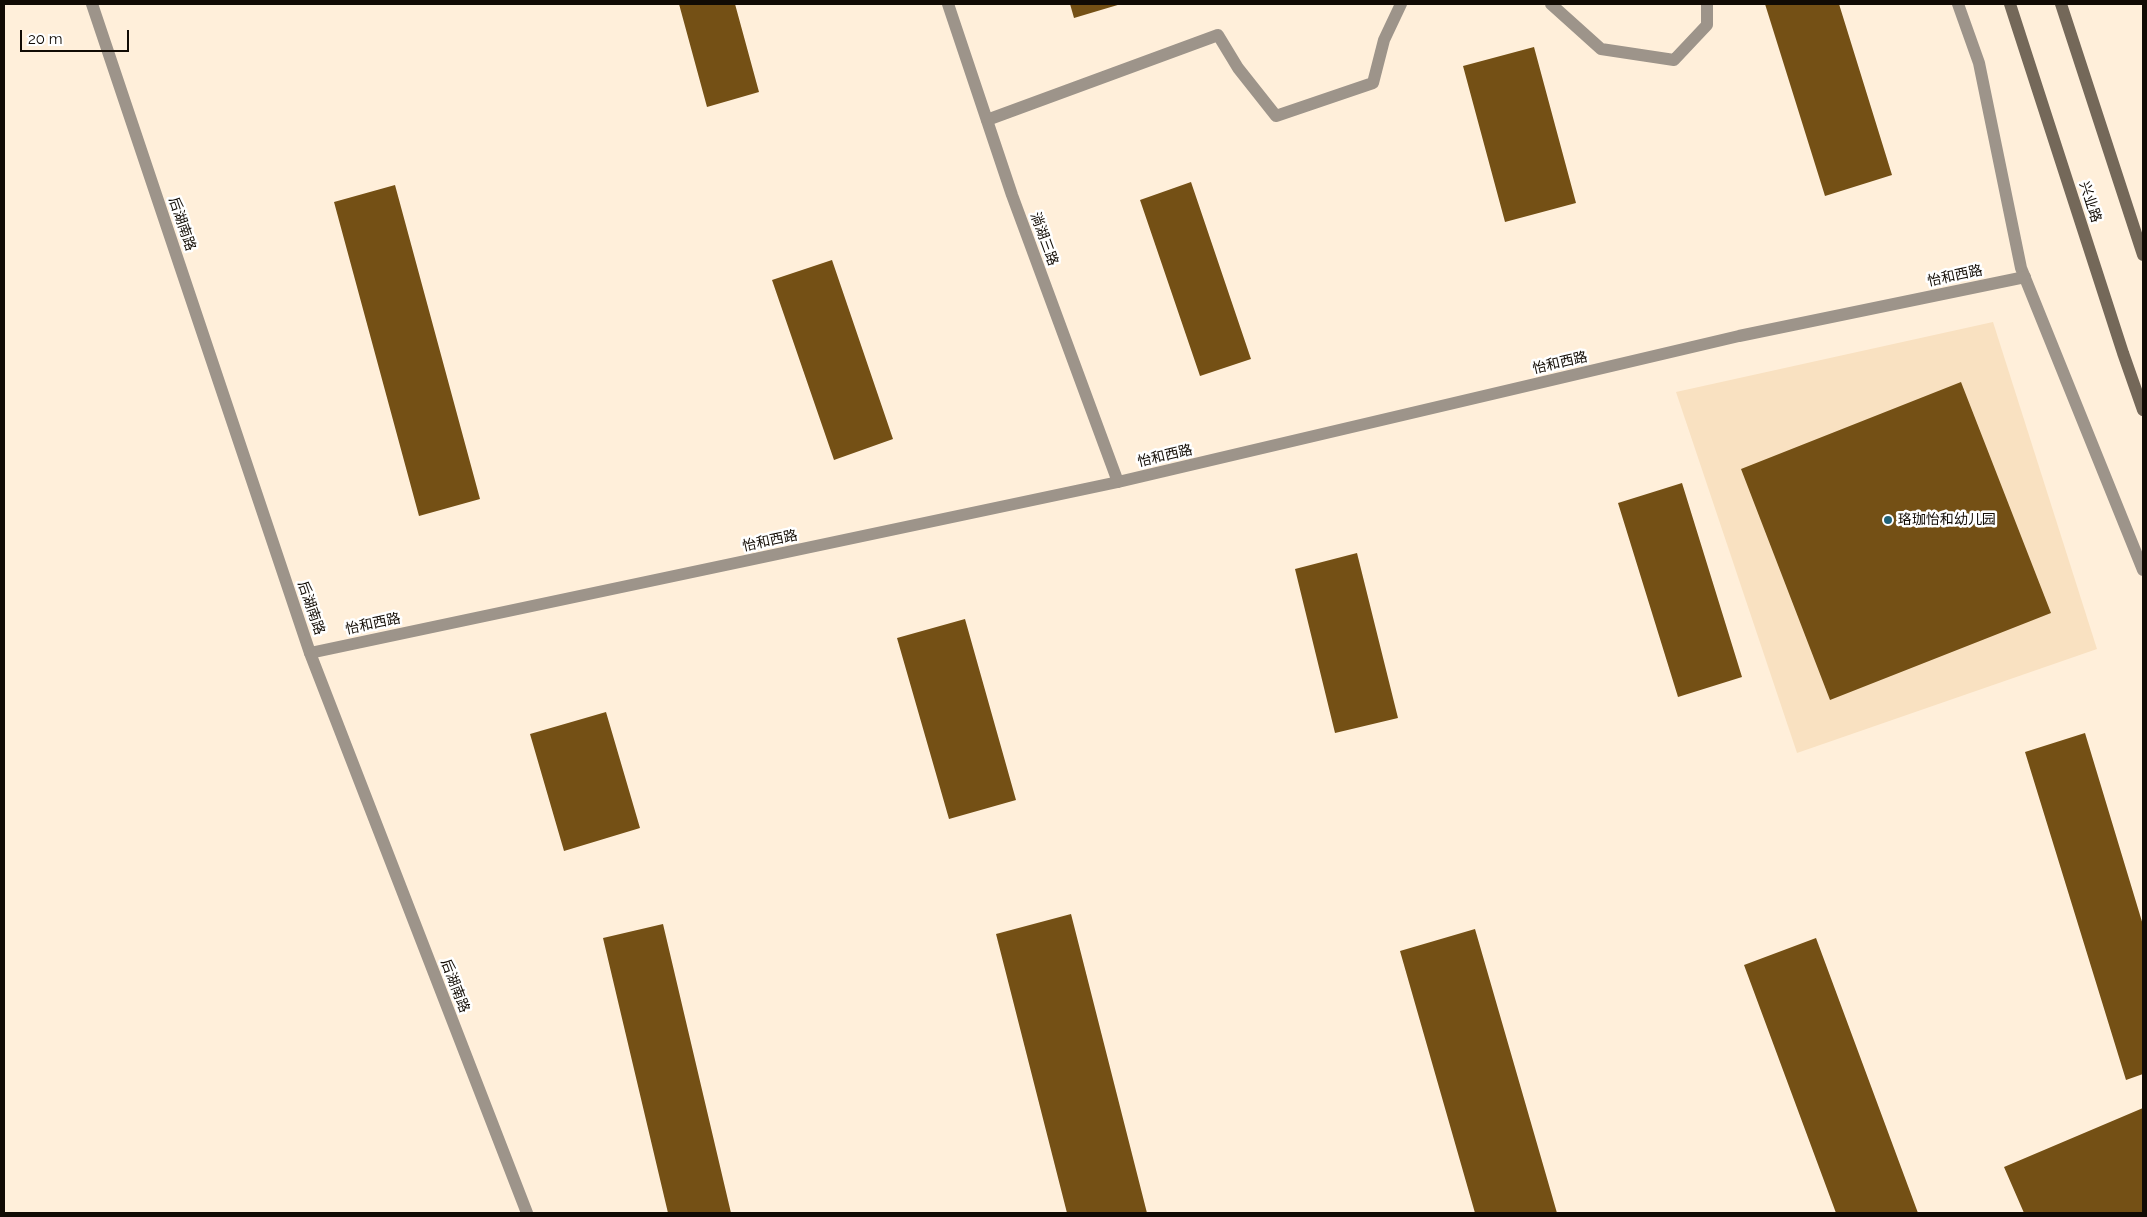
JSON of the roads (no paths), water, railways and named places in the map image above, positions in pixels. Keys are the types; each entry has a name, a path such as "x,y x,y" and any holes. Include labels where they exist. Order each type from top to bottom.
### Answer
{"main road":[{"name":"兴业路","path":"2010,4 2143,410"},
{"path":"2061,4 2143,255"}],"street":[{"name":"后湖南路","path":"92,4 310,653 527,1213"},
{"name":"淌湖三路","path":"948,4 1012,195 1118,482"},
{"path":"987,120 1218,35 1238,68 1276,116 1373,84 1384,40 1401,4"},
{"path":"1551,4 1601,49 1674,60 1707,25 1707,4"},
{"path":"1958,4 1979,63 2021,268 2143,570"},
{"name":"怡和西路","path":"310,653 1118,482 1739,336 2025,277"}],"place":[{"name":"珞珈怡和幼儿园","path":"1888,520"}]}
